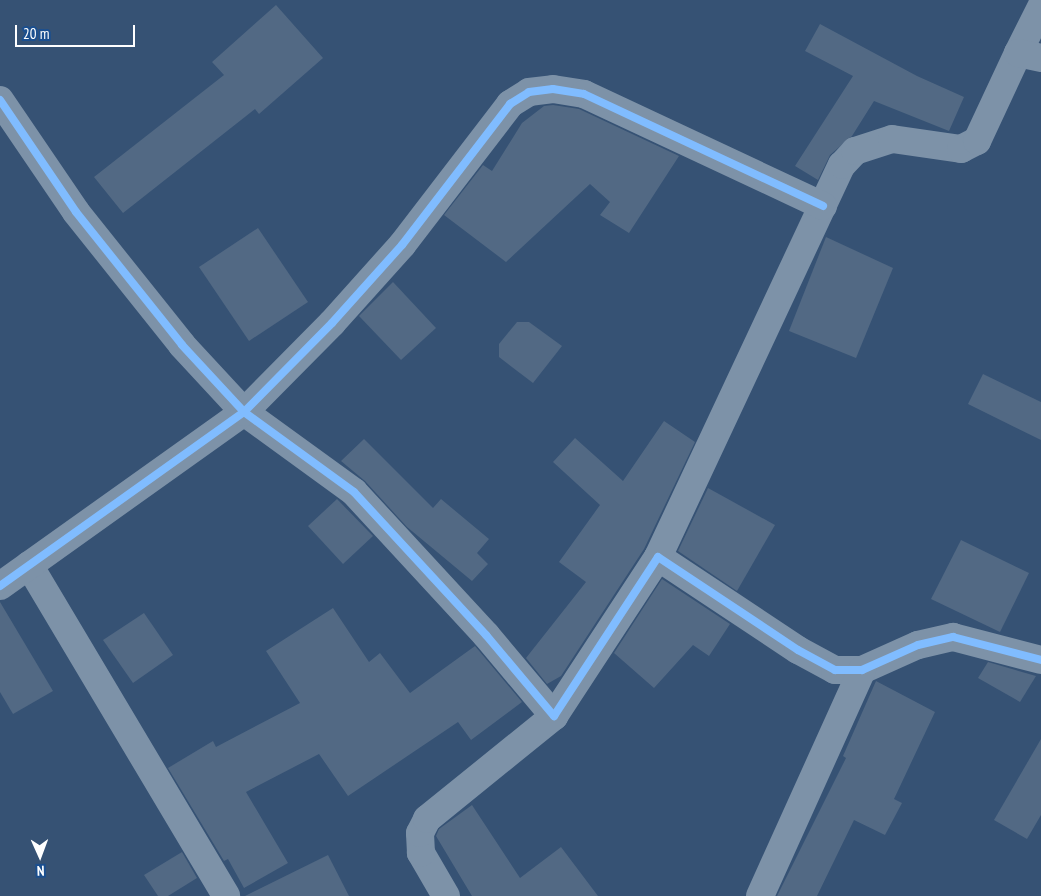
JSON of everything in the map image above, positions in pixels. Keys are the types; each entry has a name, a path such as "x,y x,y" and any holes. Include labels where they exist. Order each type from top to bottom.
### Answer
{"street":[{"path":"446,896 421,853 420,833 427,819 554,716 658,557 842,165 855,151 892,139 961,149 977,141 1030,56 1041,7"},
{"path":"0,586 244,412 351,302 402,244 486,132 510,104 529,92 553,89 584,94 823,206"},
{"path":"0,100 82,220 182,345 244,412 354,492 486,635 554,716"},
{"path":"658,557 798,650 835,670 862,670 918,645 953,637 1041,660"},
{"path":"29,565 226,896"},
{"path":"760,896 862,670"}],"building":[{"path":"276,5 323,58 259,114 255,109 123,213 94,177 224,75 212,62"},
{"path":"820,24 917,76 964,97 949,131 874,101 852,136 830,155 818,180 795,166 853,76 805,51"},
{"path":"553,105 579,109 679,156 629,233 600,215 610,202 590,184 506,262 444,215 483,165 492,171 522,123 544,106"},
{"path":"258,228 308,302 249,341 199,267"},
{"path":"826,237 893,268 856,358 789,331"},
{"path":"393,282 436,328 401,360 359,316"},
{"path":"517,322 529,322 562,346 533,383 499,357 499,344"},
{"path":"983,374 1041,402 1041,440 968,404"},
{"path":"664,421 695,442 644,549 561,676 547,684 526,658 586,582 559,562 600,505 553,462 575,438 623,481"},
{"path":"364,439 433,508 441,499 489,539 477,553 488,564 472,581 407,527 365,481 341,461"},
{"path":"708,488 775,525 737,591 678,551"},
{"path":"337,499 373,536 343,564 308,526"},
{"path":"961,540 1029,573 1000,632 931,599"},
{"path":"662,579 730,624 709,656 693,645 654,688 614,653"},
{"path":"0,602 53,691 13,714 0,692"},
{"path":"333,608 369,662 380,653 410,693 475,646 522,702 471,740 458,722 348,796 319,754 246,792 288,863 244,888 228,859 224,861 168,768 213,741 216,747 300,703 266,651"},
{"path":"144,613 173,655 133,683 103,640"},
{"path":"988,662 1036,676 1020,702 978,678"},
{"path":"876,681 935,712 894,799 902,803 885,835 854,820 817,896 777,896 846,758 843,756"},
{"path":"1041,739 1041,815 1027,839 994,820"},
{"path":"472,805 520,878 561,847 598,896 472,896 436,836 439,829"},
{"path":"182,852 197,878 168,896 158,896 144,875"},
{"path":"328,855 349,896 245,896"}],"cycle path":[{"path":"0,586 244,412 332,323 402,245 510,104 529,92 553,89 584,94 823,206"},
{"path":"0,100 76,212 182,345 244,412 354,492 486,635 554,716 658,557 798,650 835,670 862,670 918,645 953,637 1041,660"}]}
